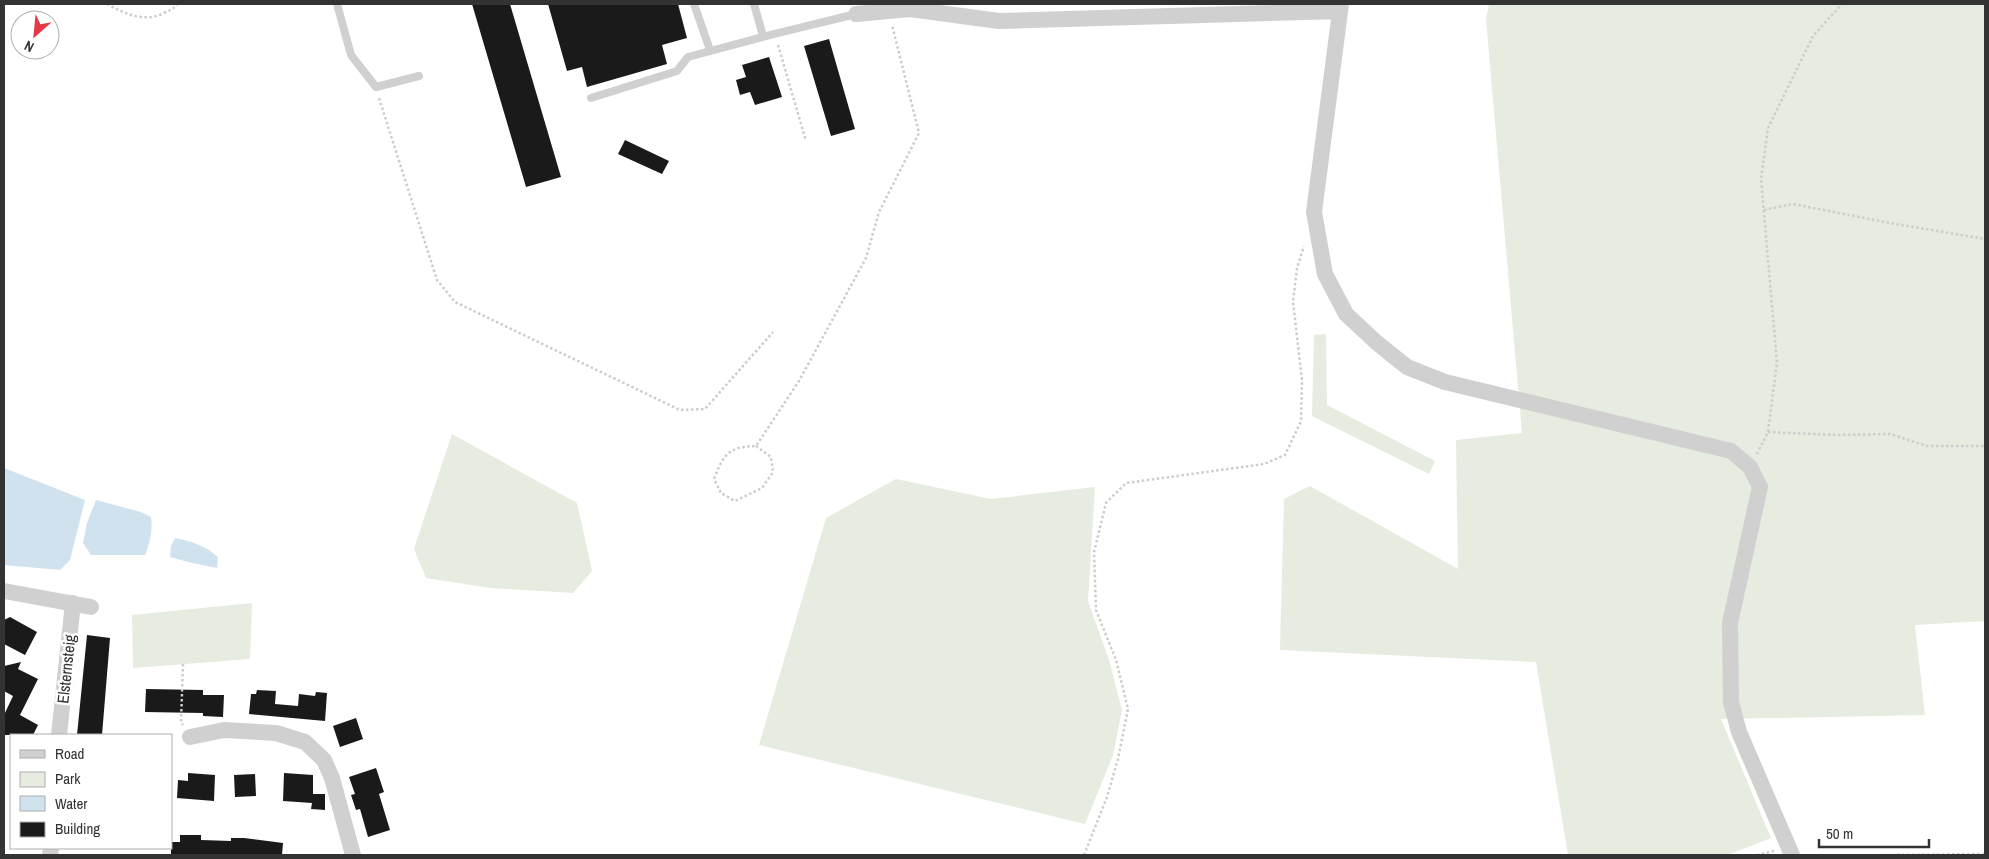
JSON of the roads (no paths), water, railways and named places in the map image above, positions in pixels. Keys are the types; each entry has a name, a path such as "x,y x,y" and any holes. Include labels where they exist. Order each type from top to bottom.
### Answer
{"street":[{"path":"866,10 910,9 999,21 1340,7 1314,212 1325,274 1346,314 1407,367 1445,382 1731,451 1750,468 1760,487 1730,623 1731,702 1739,732 1792,855"},
{"path":"4,591 91,607"},
{"name":"Elsternsteig","path":"59,734 73,603"},
{"path":"190,737 224,730 276,733 305,742 324,760 332,778 354,855"}],"lane":[{"path":"337,4 351,55 376,87 419,76"},
{"path":"694,4 710,50"},
{"path":"754,4 763,36"},
{"path":"591,98 677,71 688,57 866,10"}],"water":[{"path":"4,468 85,500 70,560 60,570 4,565"},
{"path":"96,500 141,512 151,517 151,536 145,555 91,555 83,543 87,523"},
{"path":"175,538 198,544 213,553 218,557 217,568 170,557 171,546"}]}
